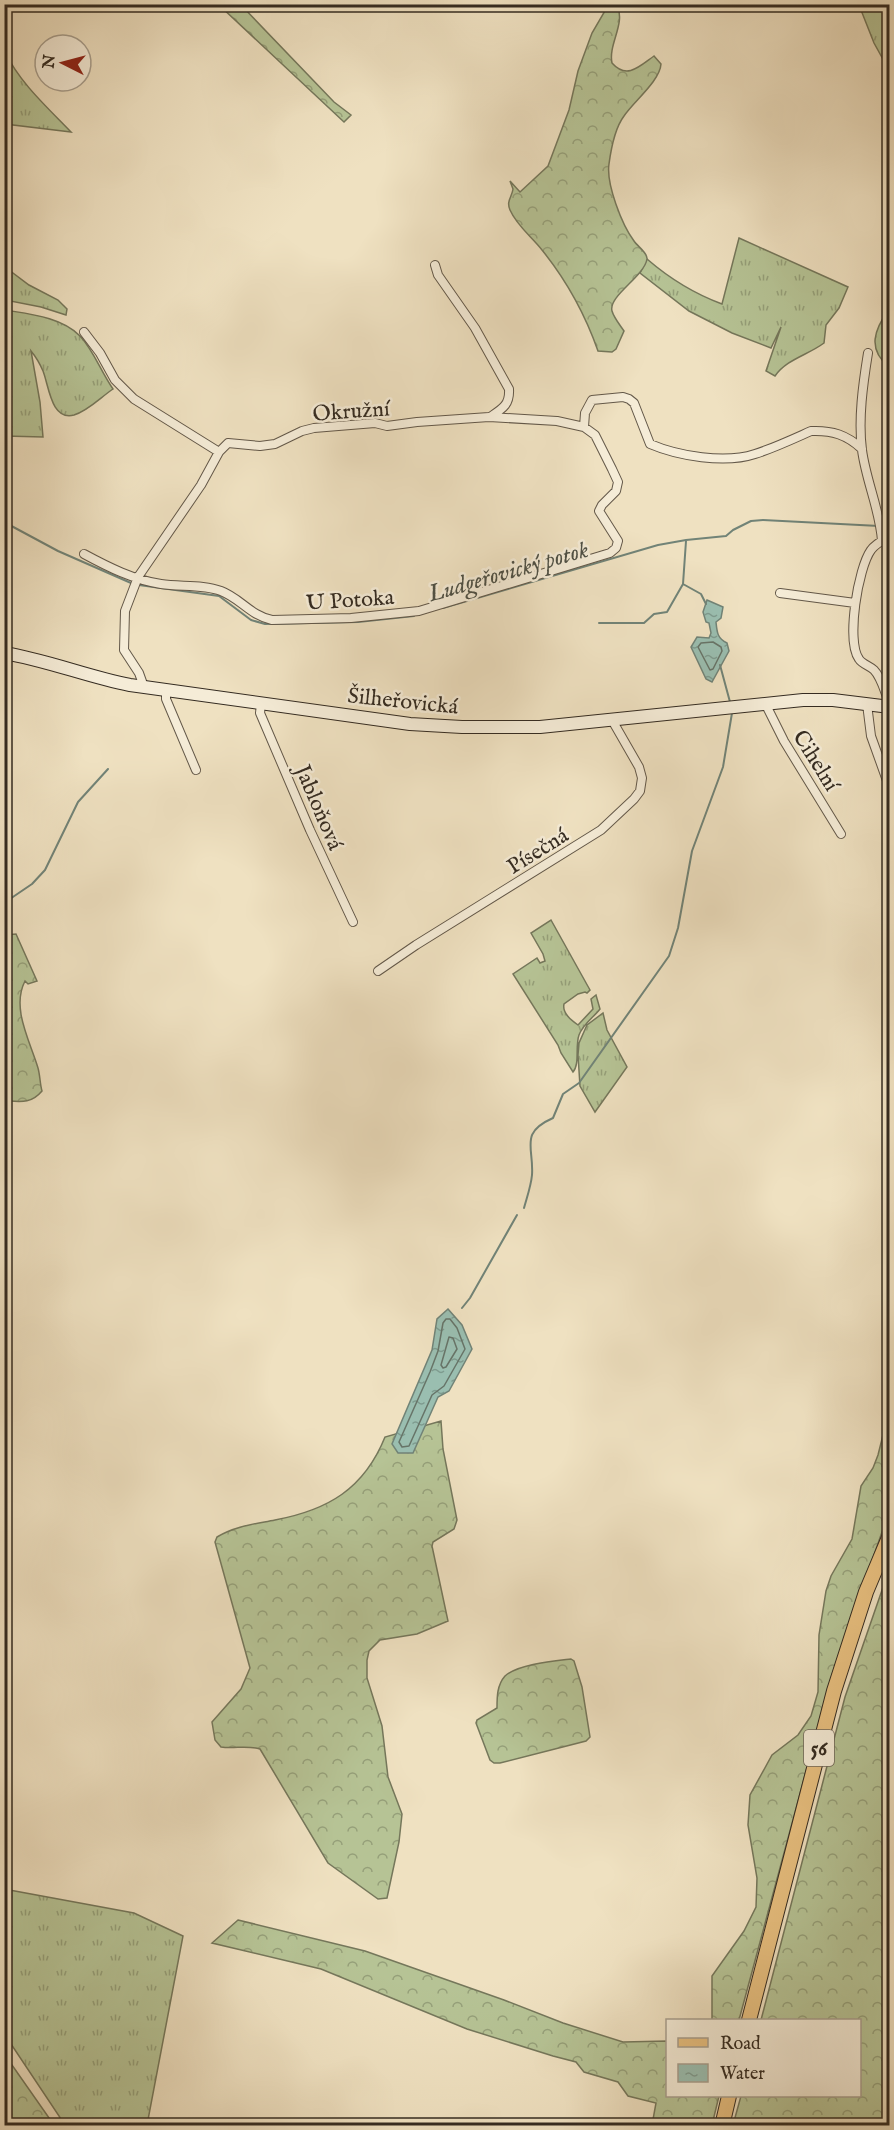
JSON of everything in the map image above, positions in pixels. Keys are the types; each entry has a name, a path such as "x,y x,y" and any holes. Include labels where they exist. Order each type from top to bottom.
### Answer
{"main road":[{"name":"56","path":"749,2019 840,1670 866,1592 890,1535"},
{"path":"722,2126 729,2097"}],"street":[{"path":"435,265 438,275 475,328 509,389 509,398 504,408 489,417"},
{"path":"84,332 100,353 115,380 134,399 219,452 201,485 138,577 125,611 124,650 140,673 144,687"},
{"path":"868,353 864,386 862,449 886,538 872,548 865,561 855,603 855,646 859,659 876,672 890,705"},
{"path":"584,427 585,413 592,400 623,397 634,403 650,444 676,453 716,458 753,455 811,431 825,430 853,440 862,449"},
{"name":"Okružní","path":"219,452 228,443 260,446 275,444 314,428 375,423 387,426 489,417 557,421 584,427"},
{"name":"U Potoka","path":"84,554 120,572 159,584 223,592 261,618 272,620 395,615 439,605 610,553 616,548 618,541 599,511 616,491 618,482 595,435 584,427"},
{"path":"780,593 855,603"},
{"name":"Šilheřovická","path":"4,653 43,661 105,680 144,687 410,724 540,727 803,700 890,705"},
{"path":"166,690 166,699 196,770"},
{"name":"Jabloňová","path":"261,704 260,712 306,821 353,922"},
{"name":"Cihelní","path":"765,704 778,732 841,834"},
{"path":"867,704 871,736 890,789"},
{"name":"Písečná","path":"378,971 601,830 628,806 639,791 642,778 639,767 612,720"}],"green space":[{"path":"219,5 241,5 334,102 351,115 344,122"},
{"path":"611,5 617,5 619,12 611,56 612,63 628,71 639,67 654,56 661,64 656,77 628,110 618,126 610,158 610,182 620,215 629,234 646,254 647,259 640,273 612,305 613,314 624,331 616,349 612,352 598,351 581,311 567,286 542,250 517,221 509,204 513,189 510,181 520,192 548,166 569,110 578,71 592,33 606,9"},
{"path":"859,5 881,5 884,12 889,15 889,70 874,43"},
{"path":"5,52 33,93 71,132 5,124"},
{"path":"739,238 848,287 839,308 826,325 824,343 792,361 775,376 766,371 781,327 771,348 732,333 689,311 640,273 647,259 683,285 722,304"},
{"path":"5,267 29,285 58,300 67,309 66,315 5,300"},
{"path":"889,309 889,367 878,353 875,339 880,324"},
{"path":"5,310 45,317 73,330 89,348 113,389 79,413 66,415 60,413 52,401 42,368 31,351 40,402 43,437 5,436"},
{"path":"551,920 590,990 587,993 578,994 564,1004 566,1013 578,1025 593,1009 591,999 596,995 600,1009 579,1035 573,1072 513,974 537,958 540,963 545,961 531,933"},
{"path":"16,934 37,981 28,984 25,981 20,1002 23,1024 38,1068 42,1091 31,1100 9,1101 5,1095 5,935"},
{"path":"603,1013 607,1030 627,1067 595,1112 580,1086 578,1055 579,1043 587,1025"},
{"path":"889,1411 889,1512 832,1675 739,2019 712,2019 712,1976 744,1931 756,1907 757,1878 748,1825 750,1795 772,1755 798,1735 811,1716 818,1692 819,1635 826,1591 831,1576 852,1539 861,1486 873,1468"},
{"path":"441,1421 443,1449 457,1520 454,1529 433,1542 432,1546 448,1621 417,1634 380,1640 369,1651 367,1660 367,1678 382,1726 388,1777 402,1814 399,1842 387,1898 378,1899 328,1863 260,1749 221,1747 215,1740 212,1722 241,1689 250,1668 215,1542 217,1537 231,1530 294,1516 328,1503 355,1483 376,1455 385,1437"},
{"path":"889,1570 889,2125 733,2125 741,2097 861,2097 861,2019 761,2019 845,1697"},
{"path":"571,1659 574,1661 582,1687 590,1737 586,1741 500,1763 490,1760 476,1723 477,1720 497,1708 499,1687 505,1676 527,1666"},
{"path":"4,1889 134,1913 183,1936 147,2125 65,2125 5,2035"},
{"path":"238,1920 365,1951 563,2023 623,2042 666,2041 666,2097 719,2097 712,2125 652,2125 656,2103 628,2096 618,2082 584,2072 576,2062 467,2029 321,1969 212,1943"},
{"path":"5,2055 54,2125 5,2125"}],"water":[{"path":"707,600 723,607 721,618 716,622 719,637 727,643 729,651 712,682 706,679 691,647 697,637 709,638 711,633 703,612"},
{"path":"448,1309 462,1325 472,1349 449,1391 438,1397 413,1453 398,1453 392,1444 432,1350 437,1319"}],"waterway":[{"name":"Ludgeřovický potok","path":"443,608 658,545 726,536 751,521 879,526 890,522"},
{"name":"Ludgeřovický potok","path":"4,522 58,551 131,583"},
{"path":"686,541 683,584 701,594 706,604"},
{"path":"599,623 644,623 654,614 667,612 683,584"},
{"name":"Ludgeřovický potok","path":"139,585 219,596 251,620 265,624 358,622 414,616"},
{"path":"720,665 730,702"},
{"path":"524,1208 532,1175 530,1142 532,1135 542,1124 553,1118 563,1094 579,1083 669,956 678,928 692,851 723,767 732,713"},
{"path":"4,903 32,884 45,870 78,802 108,769"},
{"path":"462,1308 517,1215"}]}
